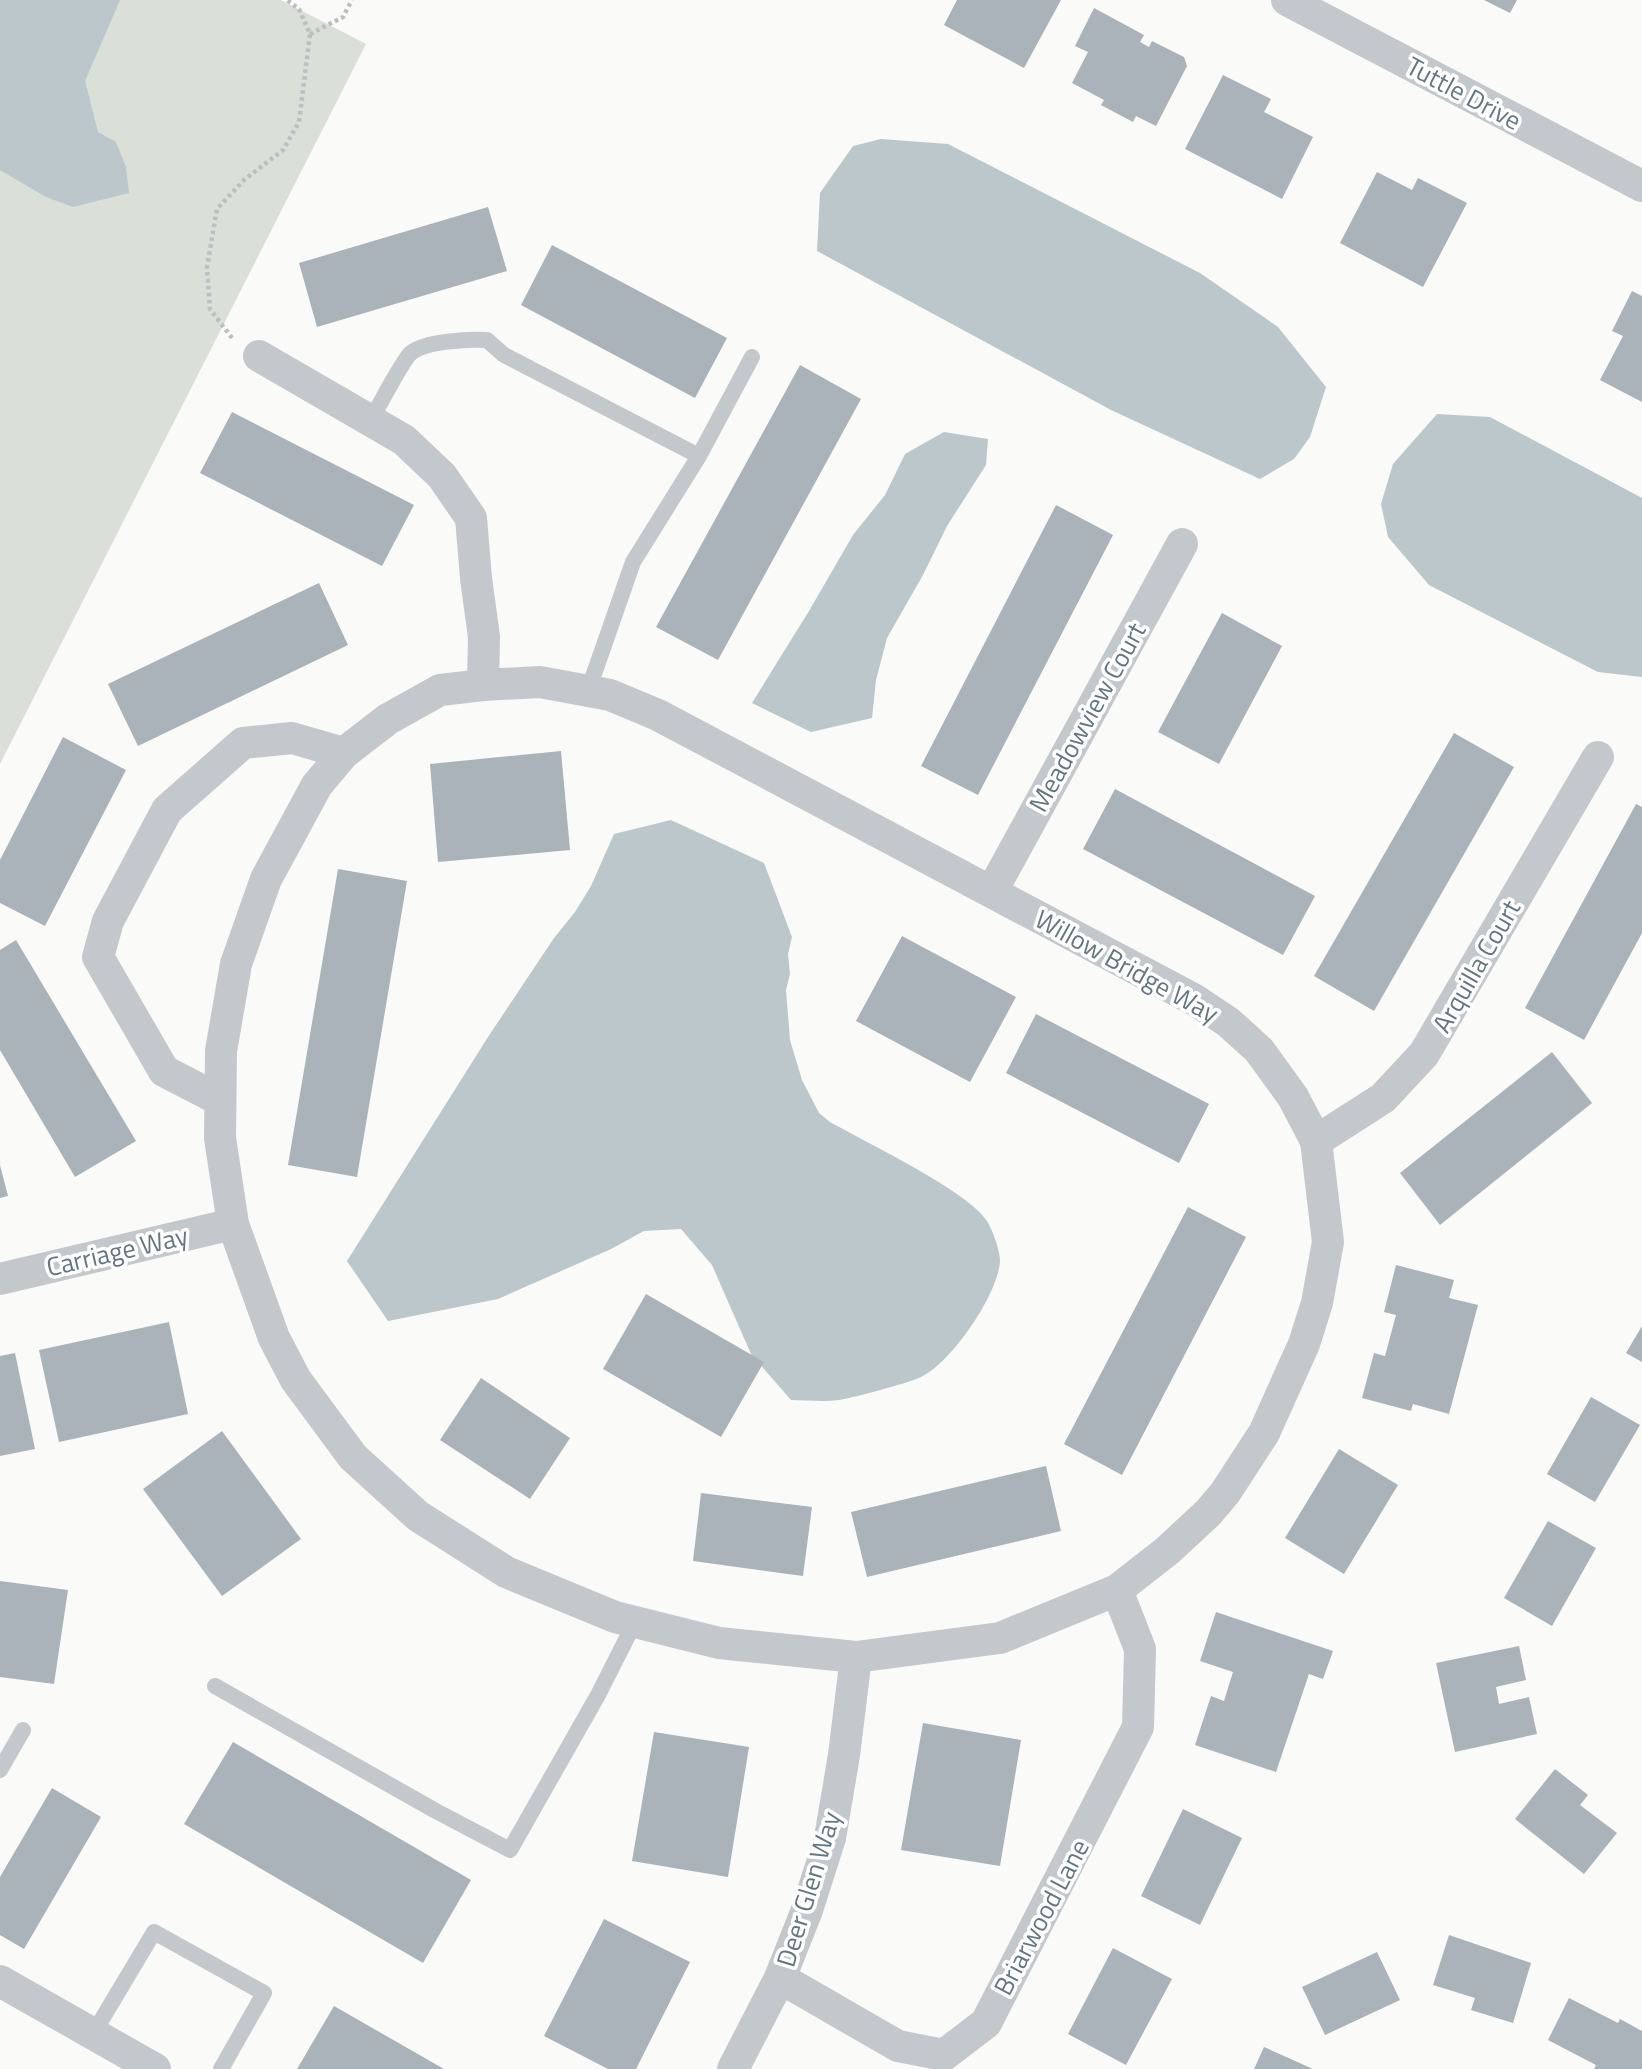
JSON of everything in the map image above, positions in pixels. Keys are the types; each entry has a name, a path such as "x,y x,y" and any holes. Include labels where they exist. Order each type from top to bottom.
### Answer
{"street":[{"name":"Tuttle Drive","path":"1293,2 1642,186"},
{"path":"259,356 404,440 442,475 471,518 484,637 483,685"},
{"name":"Meadowview Court","path":"992,891 1182,544"},
{"name":"Willow Bridge Way","path":"540,682 610,695 657,715 1195,1000 1228,1022 1259,1050 1293,1097 1316,1141 1328,1242 1317,1303 1304,1344 1264,1433 1225,1493 1167,1552 1117,1590 1000,1638 856,1657 719,1643 615,1618 506,1572 418,1516 353,1457 296,1380 280,1349 233,1224 220,1138 221,1051 236,964 266,879 317,785 344,753 388,719 440,690 483,685 540,682"},
{"path":"220,1100 164,1071 98,957 108,921 167,810 243,743 292,738 344,753"},
{"name":"Arquilla Court","path":"1316,1141 1383,1098 1424,1054 1598,757"},
{"name":"Carriage Way","path":"0,1279 233,1224"},
{"name":"Briarwood Lane","path":"780,1979 898,2046 944,2055 986,2023 1138,1727 1140,1649 1117,1590"},
{"name":"Deer Glen Way","path":"733,2069 780,1979 807,1910 830,1838 845,1755 856,1657"},
{"path":"0,1981 156,2069"}],"lane":[{"path":"371,420 411,352 462,339 488,340 504,355 699,456"},
{"path":"588,691 634,562 699,456 752,357"},
{"path":"215,1686 510,1850 598,1695 635,1622"},
{"path":"0,1770 23,1730"},
{"path":"93,2034 154,1932 264,1993 221,2069"}],"path":[{"path":"259,356 233,338 210,309 207,267 217,209 244,180 283,150 299,122 310,34 299,9 287,0"},
{"path":"310,34 343,17 352,0"}],"shaded area":[{"path":"0,0 281,0 366,44 0,764"},
{"path":"0,0 120,0 85,81 98,132 116,142 126,167 129,193 73,207 46,197 0,170"},
{"path":"881,139 948,144 1200,273 1278,327 1326,387 1310,437 1294,459 1260,479 1111,410 817,251 820,193 853,146"},
{"path":"1437,414 1490,417 1642,498 1642,677 1598,672 1429,585 1388,537 1381,504 1393,464"},
{"path":"944,432 988,439 986,465 947,526 887,638 876,680 872,718 811,732 752,703 853,535 885,495 905,454"},
{"path":"671,820 764,863 792,937 788,954 790,974 786,990 790,1040 802,1080 819,1113 830,1122 959,1196 976,1209 992,1230 1000,1261 991,1292 959,1343 946,1358 921,1377 839,1400 791,1400 751,1354 712,1265 681,1229 644,1231 611,1249 498,1299 388,1321 347,1261 488,1037 554,938 575,912 591,886 614,834"}],"building":[{"path":"957,0 1061,0 1024,68 944,25"},
{"path":"1484,0 1517,0 1510,13"},
{"path":"1094,8 1144,35 1140,42 1149,47 1152,41 1184,57 1187,66 1156,126 1136,116 1133,122 1101,105 1104,100 1072,83 1088,52 1075,46"},
{"path":"1223,75 1271,99 1264,112 1313,137 1282,199 1185,149"},
{"path":"1377,172 1412,190 1418,178 1467,203 1423,287 1340,243"},
{"path":"488,207 507,271 317,327 299,263"},
{"path":"552,245 727,338 695,398 521,305"},
{"path":"1632,291 1642,296 1642,402 1600,380 1623,336 1612,331"},
{"path":"800,365 861,399 718,660 656,627"},
{"path":"232,412 414,505 382,566 200,473"},
{"path":"1056,505 1113,535 978,795 921,766"},
{"path":"319,583 348,645 138,746 108,684"},
{"path":"1222,613 1282,646 1219,764 1158,732"},
{"path":"1454,733 1514,767 1374,1011 1314,976"},
{"path":"63,737 126,770 45,926 0,903 0,860"},
{"path":"561,751 570,850 438,862 430,764"},
{"path":"1115,789 1315,896 1283,955 1083,849"},
{"path":"1636,804 1642,807 1642,933 1584,1040 1525,1008"},
{"path":"338,869 407,881 357,1177 288,1165"},
{"path":"902,936 1016,997 970,1082 856,1021"},
{"path":"16,940 136,1141 75,1177 0,1050 0,950"},
{"path":"1036,1014 1209,1104 1179,1163 1006,1073"},
{"path":"1552,1052 1592,1103 1440,1225 1400,1173"},
{"path":"0,1165 8,1196 0,1198"},
{"path":"1188,1207 1246,1237 1122,1475 1064,1444"},
{"path":"1396,1265 1454,1280 1449,1298 1478,1305 1449,1414 1413,1404 1411,1411 1362,1398 1374,1353 1385,1356 1396,1315 1384,1312"},
{"path":"646,1294 764,1362 721,1437 603,1369"},
{"path":"169,1322 188,1414 59,1442 39,1350"},
{"path":"1642,1326 1642,1362 1626,1353"},
{"path":"15,1353 35,1449 0,1456 0,1356"},
{"path":"481,1378 570,1438 530,1499 440,1440"},
{"path":"1591,1397 1640,1425 1595,1502 1547,1474"},
{"path":"222,1431 301,1539 222,1596 143,1489"},
{"path":"1339,1449 1398,1485 1344,1574 1285,1538"},
{"path":"1046,1466 1061,1531 867,1577 851,1512"},
{"path":"701,1493 812,1507 803,1576 693,1561"},
{"path":"1548,1521 1596,1548 1552,1626 1504,1598"},
{"path":"0,1581 68,1590 54,1684 0,1677"},
{"path":"1216,1612 1333,1651 1323,1679 1309,1674 1276,1772 1195,1745 1211,1696 1224,1701 1233,1672 1200,1661"},
{"path":"1519,1646 1526,1680 1496,1687 1499,1704 1529,1697 1537,1734 1455,1752 1436,1663"},
{"path":"923,1723 1021,1740 1000,1866 901,1850"},
{"path":"654,1732 749,1747 728,1877 632,1861"},
{"path":"233,1742 471,1880 423,1963 184,1824"},
{"path":"1555,1769 1588,1795 1580,1805 1617,1833 1584,1874 1515,1819"},
{"path":"52,1788 101,1817 24,1949 0,1935 0,1877"},
{"path":"1183,1809 1242,1838 1200,1925 1141,1896"},
{"path":"604,1919 690,1962 636,2069 608,2069 544,2036"},
{"path":"1449,1935 1531,1963 1513,2023 1471,2010 1475,1998 1433,1985"},
{"path":"1113,1948 1172,1979 1126,2065 1068,2034"},
{"path":"1377,1952 1400,2000 1325,2035 1302,1987"},
{"path":"1569,1998 1618,2023 1620,2019 1642,2031 1642,2069 1594,2069 1596,2065 1548,2040"},
{"path":"334,2006 444,2069 297,2069"},
{"path":"1264,2047 1313,2069 1254,2069"}]}
